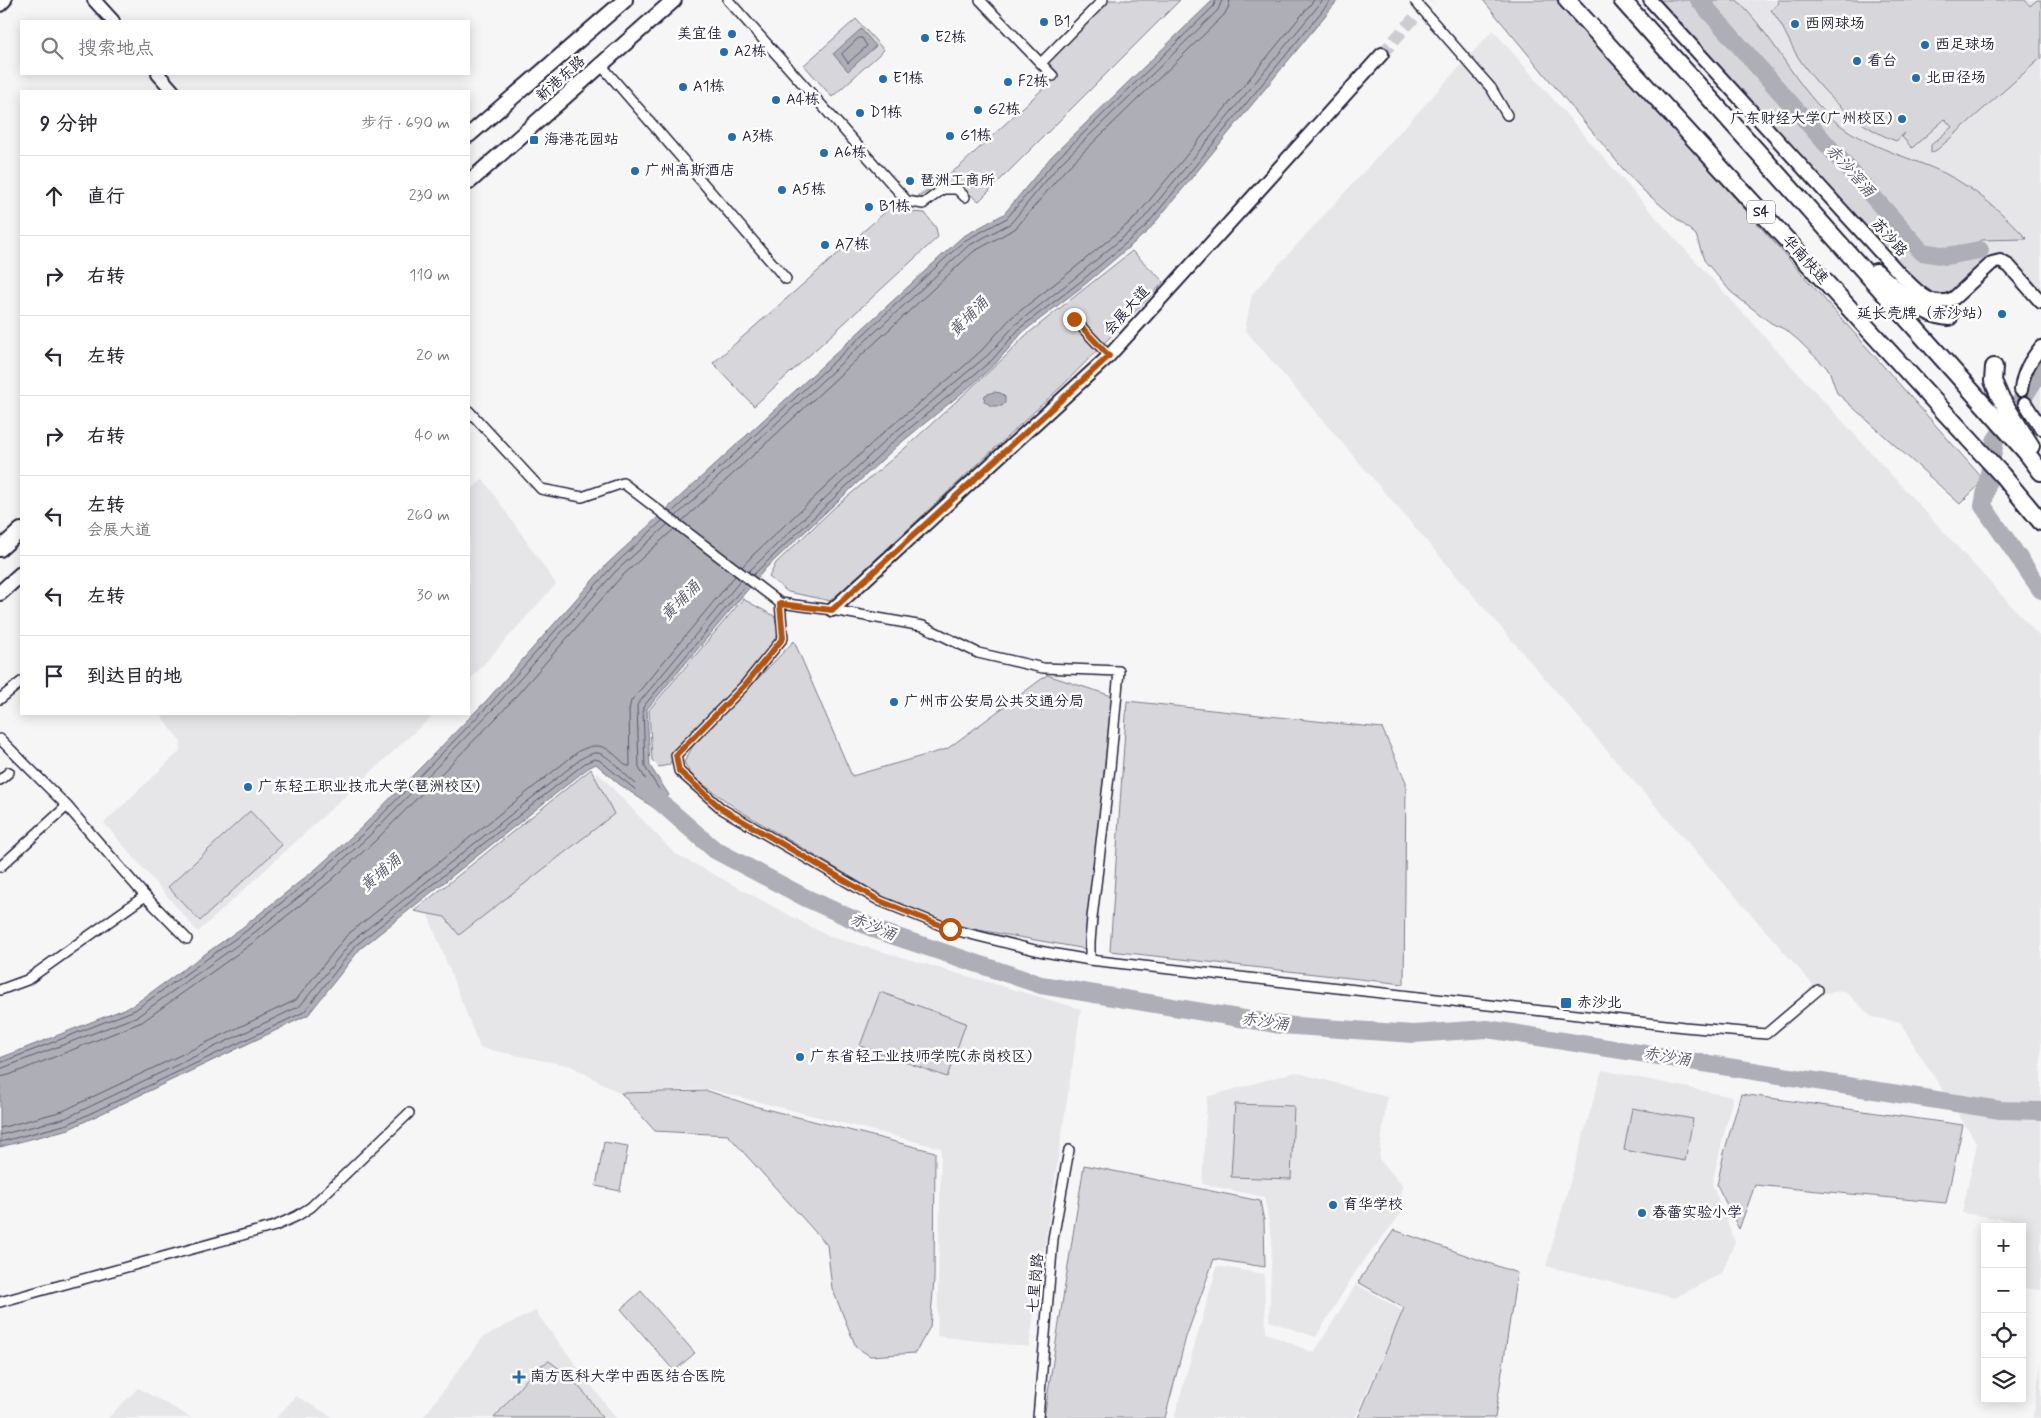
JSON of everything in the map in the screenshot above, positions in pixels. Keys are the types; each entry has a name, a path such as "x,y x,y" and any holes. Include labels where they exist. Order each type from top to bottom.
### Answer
{"highway":[{"name":"华南快速","path":"1567,0 2002,475 2041,522"},
{"name":"S4","path":"1622,0 1981,403 2028,449 2041,472"},
{"path":"1832,236 1906,298 1936,316 1949,317"},
{"path":"1994,374 2000,397 2028,449 2041,460"}],"main road":[{"name":"新港东路","path":"470,134 625,0"},
{"name":"新港东路","path":"470,181 674,0"},
{"path":"0,549 20,531"},
{"path":"0,593 20,575"}],"street":[{"path":"0,5 6,0"},
{"path":"94,0 111,20"},
{"path":"728,0 908,197 923,204 943,189 957,189 965,197"},
{"path":"980,0 1053,76"},
{"path":"1041,62 1103,0"},
{"path":"1414,0 1491,88 1507,115"},
{"name":"苏沙路","path":"1650,0 1899,273 1928,299 1938,302 1954,298 1992,263 2000,261 2009,266 2041,302"},
{"name":"会展大道","path":"832,610 1109,356 1382,54"},
{"path":"601,65 786,279"},
{"path":"159,75 172,90"},
{"path":"1074,319 1109,356"},
{"path":"2041,347 2026,369 2022,378 2021,390 2025,403 2041,428"},
{"path":"470,412 541,489 582,497 623,483 780,604 832,610 923,626 978,653 1043,668 1119,671 1110,768 1092,918 1090,960"},
{"path":"780,604 783,638 744,686 676,755 679,771 722,809 880,901 950,929 1039,951 1090,960 1684,1027 1766,1034 1818,990"},
{"path":"0,700 20,683"},
{"path":"0,739 67,806 145,896 187,939"},
{"path":"0,780 9,772"},
{"path":"0,867 67,806"},
{"path":"0,990 27,980 145,896"},
{"path":"0,1302 275,1226 297,1216 311,1207 409,1113"},
{"name":"七星岗路","path":"1038,1418 1053,1239 1069,1150"}],"shaded area":[{"path":"1095,0 1180,0 979,201 954,183 937,186 919,197 917,196 959,167 1048,84 1037,72 1047,62 1041,55"},
{"path":"1483,0 1560,0 1984,480 1960,504 1837,393 1829,370 1798,340 1786,330 1771,323 1731,292 1704,260 1696,235 1644,191 1624,170"},
{"name":"广东财经大学(广州校区)","path":"1656,0 2041,0 2041,296 2004,257 1940,300"},
{"path":"1659,0 1690,0 1910,250 1929,260 1942,263 1981,257 1991,258 1949,295 1932,296 1901,271"},
{"path":"1707,0 1737,0 1759,25 1821,109 1847,130 1870,143 1956,179 1988,202 2027,239 1982,240 1959,250 1926,248"},
{"name":"北田径场","path":"1777,0 2025,0 2030,6 2037,0 2041,0 2041,58 1938,149 1931,153 1931,145 1952,127 1945,119 1912,148 1902,137 1905,133 1896,141 1881,135 1853,117 1817,83 1798,57 1771,10 1779,3"},
{"path":"856,19 884,50 832,97 804,65"},
{"path":"1493,30 1658,220 2041,638 2041,1290 2026,1288 2026,1223 1962,1213 1977,1143 1900,1022 1872,1017 1845,991 1821,993 1815,987 1616,761 1245,330 1252,294"},
{"path":"898,201 910,212 925,213 936,228 938,237 754,406 713,363"},
{"path":"1132,251 1164,282 1065,383 831,601 788,592 769,577 776,563 834,508 904,449 1005,357 1025,336"},
{"path":"2041,357 2041,414 2028,397 2026,389 2029,374"},
{"path":"483,479 556,584 470,680 470,491"},
{"path":"743,599 774,616 782,637 743,684 676,751 669,765 659,767 652,760 649,710"},
{"path":"794,641 852,776 947,749 1047,675 1112,696 1086,949 957,926 886,898 737,809 692,776 684,762 693,746"},
{"path":"1127,701 1382,728 1406,782 1404,984 1110,951"},
{"name":"广东轻工职业技术大学(琶洲校区)","path":"165,715 433,715 198,932 104,823 180,751 181,742 162,717"},
{"path":"591,769 614,814 459,935 445,917 414,911"},
{"name":"广东省轻工业技师学院(赤岗校区)","path":"598,773 674,853 828,936 1081,1009 1029,1347 937,1336 941,1148 708,1089 619,1093 571,1066 480,1048 427,912"},
{"path":"250,811 282,845 200,921 168,887"},
{"path":"880,992 966,1023 947,1077 860,1046"},
{"name":"春蕾实验小学","path":"1602,1070 1733,1097 1712,1184 1735,1242 1722,1273 1675,1298 1546,1266"},
{"name":"育华学校","path":"1295,1072 1387,1097 1379,1159 1402,1185 1401,1214 1358,1268 1316,1337 1269,1321 1272,1239 1264,1197 1202,1184 1207,1097"},
{"path":"708,1091 750,1105 935,1152 934,1280 930,1327 915,1353 870,1356 856,1347 832,1288 827,1245 728,1135 655,1131 621,1093"},
{"path":"1741,1094 1963,1125 1946,1203 1755,1185 1739,1229 1717,1185"},
{"path":"1235,1104 1294,1106 1291,1179 1231,1177"},
{"path":"1632,1108 1693,1119 1685,1161 1624,1150"},
{"path":"604,1142 628,1146 620,1191 596,1186"},
{"path":"1084,1165 1260,1201 1264,1221 1265,1267 1214,1259 1186,1337 1165,1418 1044,1418"},
{"path":"1394,1230 1517,1273 1495,1418 1358,1418 1404,1308 1358,1282"},
{"path":"1217,1266 1264,1274 1266,1333 1314,1353 1356,1284 1403,1311 1355,1418 1174,1418"},
{"path":"641,1291 695,1353 674,1371 621,1309"},
{"name":"南方医科大学中西医结合医院","path":"535,1311 616,1418 423,1418 483,1337"},
{"path":"549,1361 579,1387 602,1418 494,1418 536,1368"},
{"path":"2041,1361 2041,1418 2033,1418"},
{"path":"138,1388 192,1418 108,1418"},
{"path":"296,1396 334,1418 276,1418"}],"water":[{"name":"黄埔涌","path":"1213,0 1338,0 1148,231 1083,286 1023,332 996,363 897,446 766,568 647,709 650,766 669,795 657,810 619,784 596,764 588,768 360,949 308,1015 69,1129 0,1147 0,1058 132,1006 243,927 317,868 361,828 487,700 607,564 962,237 1004,214 1051,157"},
{"path":"861,29 876,46 848,71 833,54"},
{"path":"994,392 1001,393 1005,397 1005,403 1002,406 991,406 984,401 985,395"}],"waterway":[{"name":"赤沙滘涌","path":"1699,0 1922,252 1946,256 1980,250"},
{"name":"赤沙滘涌","path":"2041,370 1995,441 1983,506 2041,590"},
{"name":"赤沙涌","path":"644,788 715,850 806,898 879,931 1041,985 1281,1025 1413,1034 1487,1029 2000,1110 2041,1111"}],"tunnel":[{"path":"1382,54 1430,0"}],"place":[{"name":"B1","path":"1044,22"},
{"name":"西网球场","path":"1795,24"},
{"name":"美宜佳","path":"732,34"},
{"name":"E2栋","path":"925,38"},
{"name":"西足球场","path":"1925,45"},
{"name":"A2栋","path":"724,52"},
{"name":"看台","path":"1857,61"},
{"name":"北田径场","path":"1916,78"},
{"name":"E1栋","path":"883,79"},
{"name":"F2栋","path":"1008,82"},
{"name":"A1栋","path":"683,87"},
{"name":"A4栋","path":"776,100"},
{"name":"G2栋","path":"978,110"},
{"name":"D1栋","path":"860,113"},
{"name":"广东财经大学(广州校区)","path":"1902,119"},
{"name":"G1栋","path":"950,136"},
{"name":"A3栋","path":"732,137"},
{"name":"海港花园站","path":"534,140"},
{"name":"A6栋","path":"824,153"},
{"name":"广州高斯酒店","path":"635,171"},
{"name":"琶洲工商所","path":"910,181"},
{"name":"A5栋","path":"782,190"},
{"name":"B1栋","path":"869,207"},
{"name":"A7栋","path":"825,245"},
{"name":"延长壳牌（赤沙站）","path":"2002,314"},
{"name":"广州市公安局公共交通分局","path":"894,702"},
{"name":"广东轻工职业技术大学(琶洲校区)","path":"248,787"},
{"name":"赤沙北","path":"1566,1003"},
{"name":"广东省轻工业技师学院(赤岗校区)","path":"800,1057"},
{"name":"育华学校","path":"1333,1205"},
{"name":"春蕾实验小学","path":"1642,1213"},
{"name":"南方医科大学中西医结合医院","path":"519,1377"}],"route":[{"path":"950,929 880,901 722,809 679,771 676,755 744,686 783,638 780,604 832,610 1109,356 1074,319"}]}
